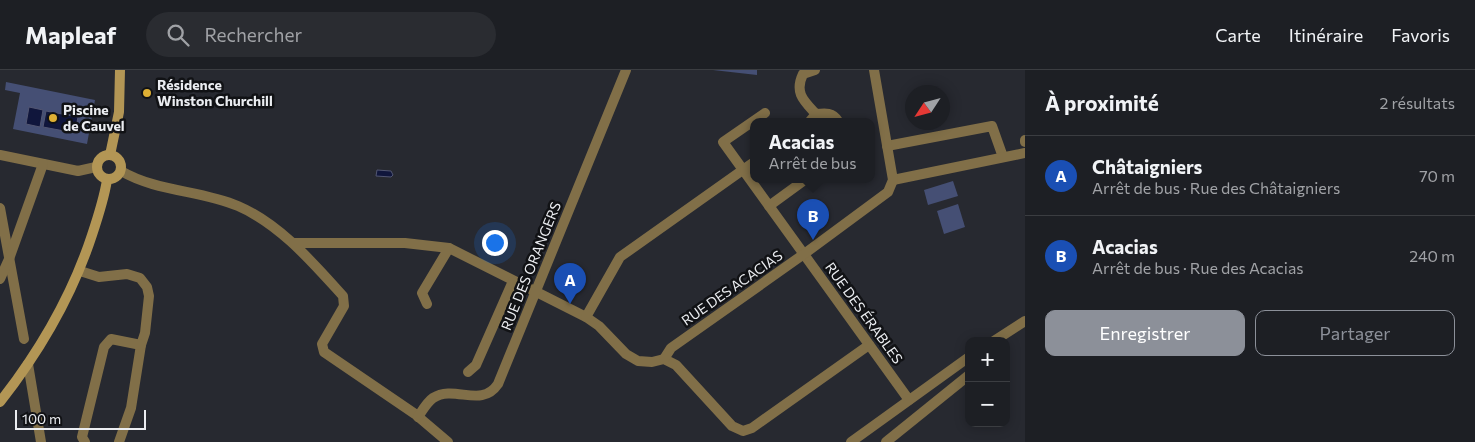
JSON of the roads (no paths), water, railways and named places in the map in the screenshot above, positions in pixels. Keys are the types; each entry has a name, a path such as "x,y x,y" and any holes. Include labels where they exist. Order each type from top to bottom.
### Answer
{"main road":[{"path":"110,155 119,112 120,70"},
{"path":"107,180 98,174 96,167 100,158 110,155"},
{"path":"107,180 117,177 121,171 119,161 110,155"},
{"path":"0,402 28,364 60,313 80,271 102,207 107,180"}],"street":[{"name":"RUE DES ORANGERS","path":"418,417 430,400 438,396 449,394 483,397 493,392 498,384 626,70"},
{"path":"815,70 803,74 799,90 802,98 813,118 830,113 836,118"},
{"path":"874,70 893,180 1025,153"},
{"name":"RUE DES ÉRABLES","path":"758,118 765,113"},
{"name":"RUE DES ÉRABLES","path":"750,124 724,142 750,180"},
{"path":"887,146 992,126 1003,157"},
{"path":"0,155 78,170 96,167"},
{"path":"0,279 44,164"},
{"path":"586,317 620,257 750,165"},
{"path":"121,171 139,181 239,206 294,243 343,296 344,306 322,344 324,352 418,417 448,442"},
{"name":"RUE DES ACACIAS","path":"664,359 671,348 881,198 888,192 893,180"},
{"name":"RUE DES ÉRABLES","path":"752,183 909,400"},
{"path":"769,206 801,183"},
{"path":"0,208 24,339"},
{"path":"294,243 405,244 449,248 586,317 599,326 626,354 638,361 652,362 664,359 676,365 732,426 742,431 752,428 869,345"},
{"path":"427,304 422,293 449,248"},
{"path":"80,271 99,277 127,274 140,278 144,282 149,296 145,333 141,345 131,408 119,442"},
{"path":"468,372 476,365 513,281"},
{"path":"1000,337 1025,321"},
{"path":"85,442 82,437 104,348 112,339 141,345"},
{"path":"851,442 965,360"},
{"path":"28,364 41,442"},
{"path":"886,442 965,378"}],"place":[{"name":"Résidence Winston Churchill","path":"147,93"},
{"name":"Piscine de Cauvel","path":"53,118"},
{"name":"Acacias","path":"813,240"},
{"name":"Châtaigniers","path":"570,304"}]}
